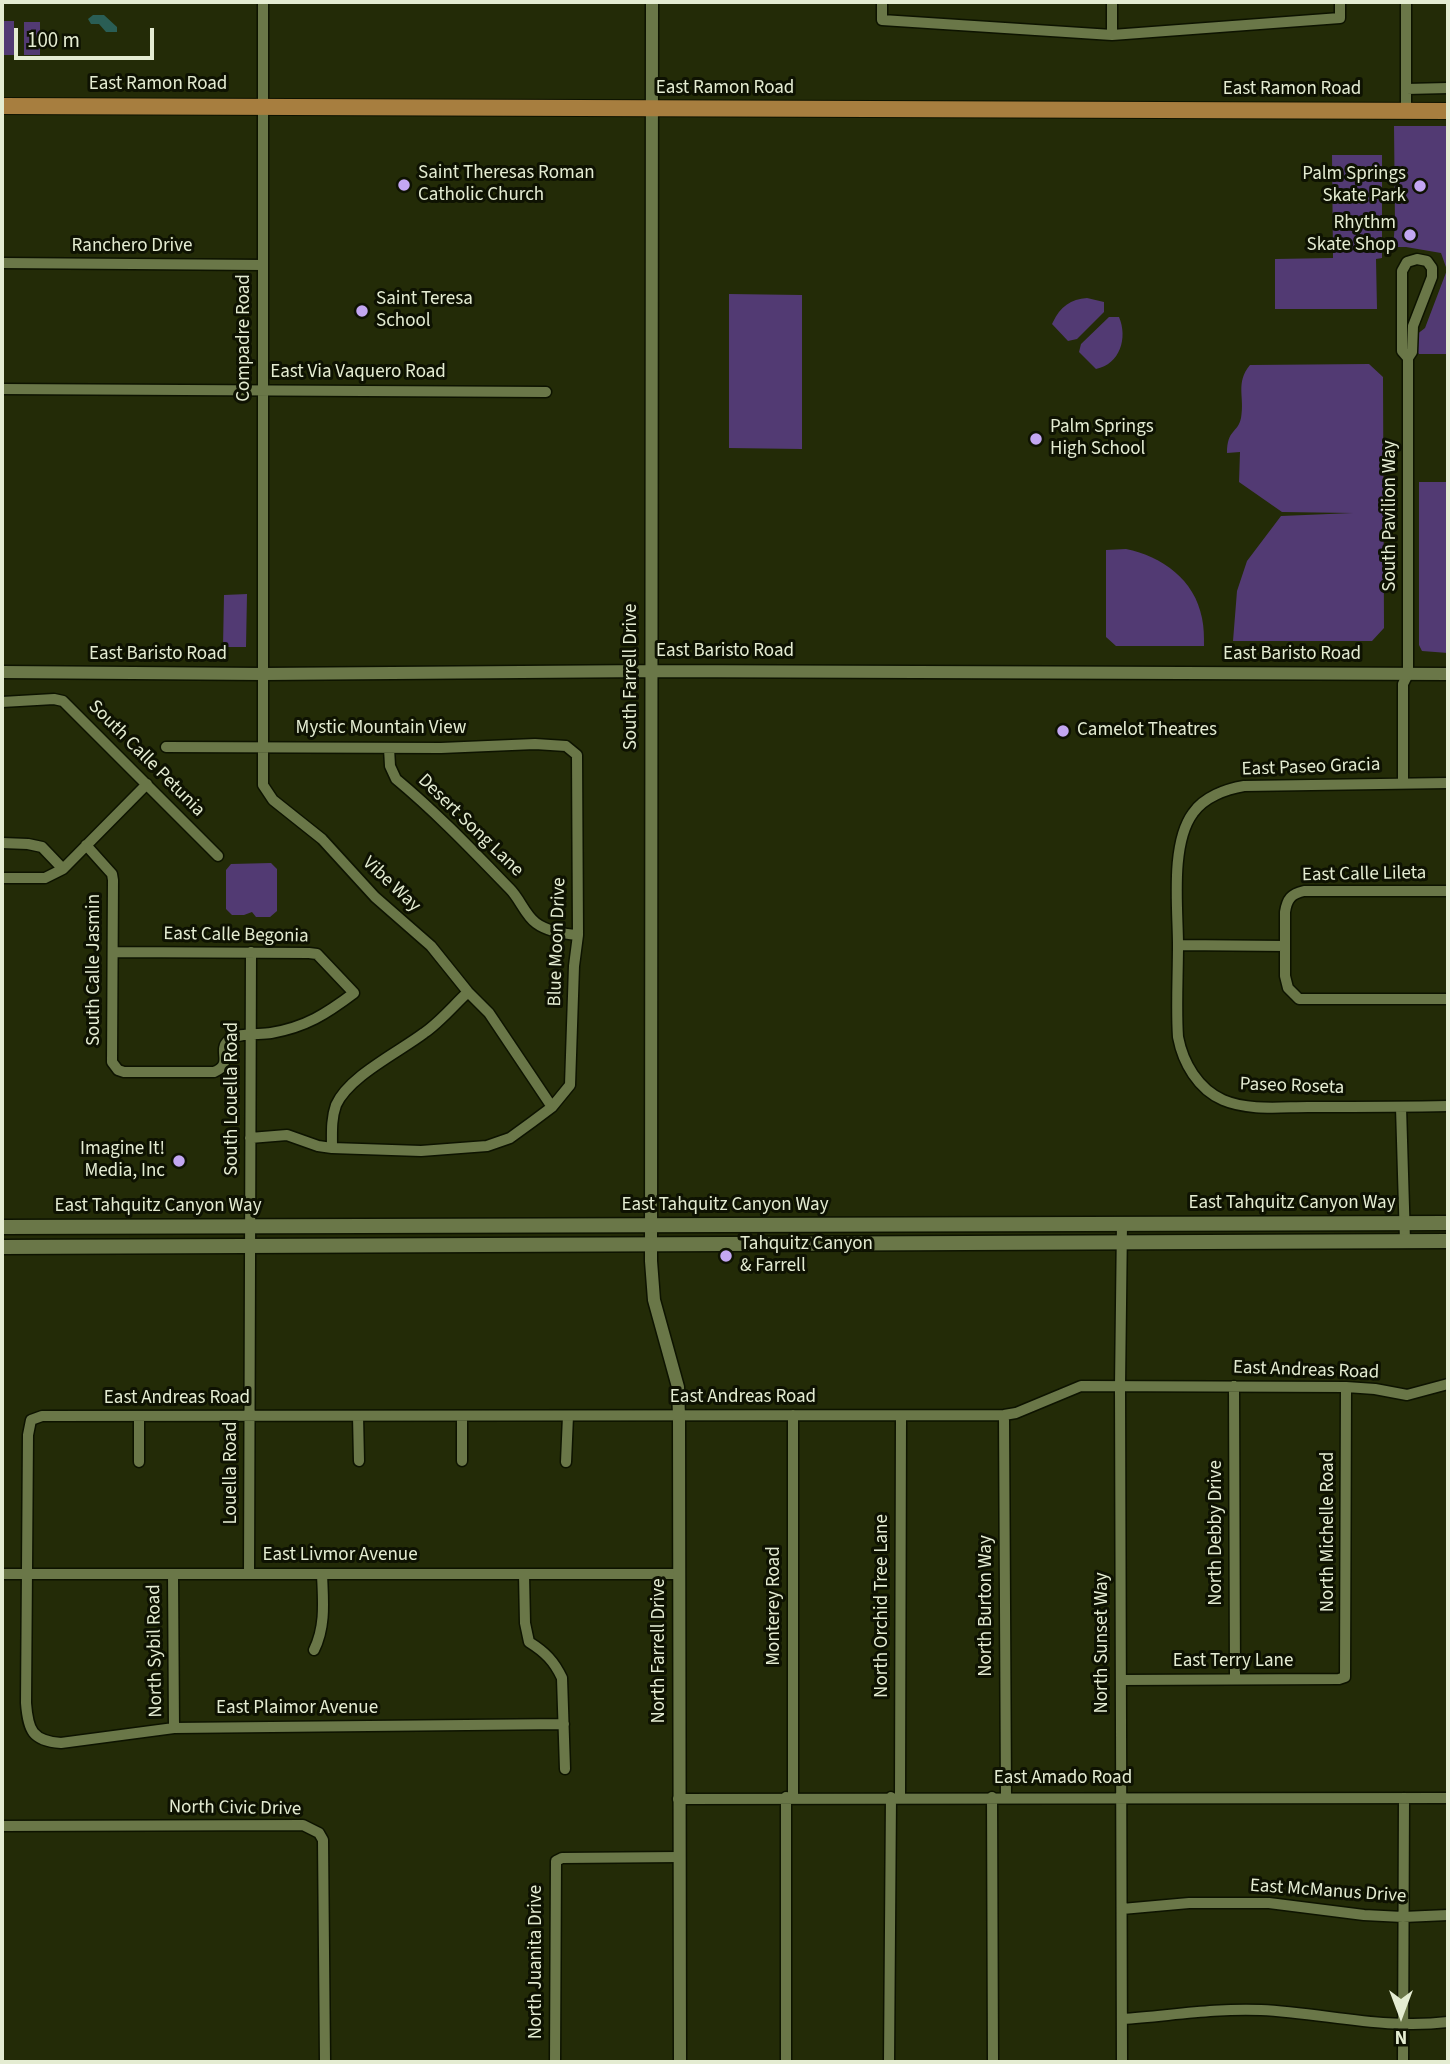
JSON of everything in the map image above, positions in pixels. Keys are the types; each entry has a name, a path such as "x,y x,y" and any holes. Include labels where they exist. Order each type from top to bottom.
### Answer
{"main road":[{"name":"East Ramon Road","path":"2,106 1448,111"},
{"name":"East Tahquitz Canyon Way","path":"2,1227 1448,1223"},
{"name":"East Tahquitz Canyon Way","path":"2,1247 1448,1241"}],"street":[{"name":"Compadre Road","path":"262,2 263,674"},
{"name":"South Farrell Drive","path":"652,2 652,1244"},
{"path":"882,2 882,20 1112,35 1340,18 1340,2"},
{"path":"1112,2 1112,35"},
{"path":"1406,2 1406,111"},
{"path":"1406,89 1448,88"},
{"name":"South Pavilion Way","path":"1403,783 1403,684 1408,674 1408,358 1412,352 1413,326 1432,277 1432,268 1427,261 1417,259 1407,262 1402,271 1402,351 1408,358"},
{"name":"Ranchero Drive","path":"2,263 263,265"},
{"name":"East Via Vaquero Road","path":"2,389 545,392"},
{"name":"East Baristo Road","path":"2,672 1448,674"},
{"name":"Vibe Way","path":"263,674 263,785 273,800 321,839 375,897 431,946 468,992 489,1013 552,1107"},
{"name":"South Calle Petunia","path":"2,702 54,699 63,701 218,856"},
{"name":"Mystic Mountain View","path":"166,747 389,748 553,745 566,746 577,755 578,771"},
{"name":"Desert Song Lane","path":"389,748 390,766 396,779 475,852 517,896 525,911 537,924 561,934 578,935"},
{"name":"Blue Moon Drive","path":"552,1107 570,1085 574,966 578,935 578,771"},
{"path":"2,878 45,878 63,869 147,783"},
{"name":"East Paseo Gracia","path":"1178,945 1177,872 1181,841 1192,813 1228,789 1244,786 1448,783"},
{"path":"2,843 42,847 63,869"},
{"name":"South Calle Jasmin","path":"86,845 112,874 112,1062 118,1070 214,1072 221,1069 225,1063 225,1047 228,1041 251,1035"},
{"name":"East Calle Lileta","path":"1285,946 1285,912 1287,901 1293,894 1304,891 1448,891"},
{"path":"1178,945 1285,946 1287,988 1299,999 1448,999"},
{"name":"Paseo Roseta","path":"1178,945 1178,1037 1181,1055 1207,1090 1223,1100 1256,1107 1448,1106"},
{"name":"East Calle Begonia","path":"113,952 317,954 354,993 323,1016 297,1026 251,1035"},
{"name":"South Louella Road","path":"251,953 251,1246"},
{"path":"332,1148 331,1122 345,1091 366,1072 427,1031 468,992"},
{"path":"250,1138 287,1135 332,1148 421,1152 487,1146 510,1138 552,1107"},
{"path":"1401,1107 1405,1241"},
{"name":"North Sunset Way","path":"1122,1223 1122,2062"},
{"name":"North Farrell Drive","path":"652,1244 654,1300 673,1361 678,1387 679,1416 680,2062"},
{"name":"Louella Road","path":"249,1574 251,1246"},
{"name":"East Andreas Road","path":"27,1574 28,1435 32,1420 42,1416 1004,1415 1016,1413 1082,1387 1346,1387 1407,1395 1448,1384"},
{"name":"North Debby Drive","path":"1234,1385 1235,1679"},
{"name":"North Michelle Road","path":"1345,1677 1346,1387"},
{"name":"Monterey Road","path":"786,2062 793,1415"},
{"name":"North Burton Way","path":"1004,1415 1006,1797"},
{"path":"358,1416 359,1461"},
{"path":"462,1416 462,1461"},
{"path":"566,1462 568,1416"},
{"name":"North Orchid Tree Lane","path":"889,2062 901,1416"},
{"path":"139,1417 139,1462"},
{"name":"East Livmor Avenue","path":"2,1574 679,1574"},
{"name":"East Plaimor Avenue","path":"27,1574 27,1723 34,1735 46,1742 61,1743 174,1728 564,1724"},
{"name":"North Sybil Road","path":"173,1574 174,1728"},
{"path":"314,1650 323,1624 322,1574"},
{"path":"524,1574 525,1623 529,1642 547,1653 562,1678 565,1769"},
{"name":"East Terry Lane","path":"1121,1680 1345,1677"},
{"path":"992,1797 993,2062"},
{"name":"East Amado Road","path":"678,1798 1448,1798"},
{"path":"1403,2062 1404,1798"},
{"name":"North Civic Drive","path":"2,1826 303,1825 315,1829 323,1840 325,2062"},
{"name":"North Juanita Drive","path":"555,2062 556,1861 562,1858 679,1857"},
{"name":"East McManus Drive","path":"1122,1909 1189,1903 1269,1903 1364,1915 1448,1915"},
{"path":"1122,2019 1197,2011 1259,2010 1402,2026 1448,2022"}],"shaded area":[{"path":"2,21 14,21 14,55 2,55"},
{"path":"24,22 40,22 40,55 24,55"},
{"path":"1394,126 1448,126 1448,354 1419,354 1416,350 1416,335 1425,328 1447,270 1441,253 1393,247"},
{"path":"1332,155 1382,155 1382,258 1376,259 1377,309 1275,309 1275,259 1333,258"},
{"path":"729,294 802,295 802,449 729,448"},
{"path":"1087,298 1104,302 1104,312 1077,339 1068,341 1052,324 1067,305"},
{"path":"1109,317 1119,317 1122,325 1120,349 1111,362 1096,369 1079,352 1081,344"},
{"path":"1369,364 1383,377 1384,628 1372,641 1233,641 1237,591 1247,561 1281,516 1353,513 1282,512 1239,482 1240,452 1227,453 1227,445 1241,418 1245,372 1250,365"},
{"path":"1419,482 1448,482 1448,653 1422,651 1419,645"},
{"path":"1126,549 1152,557 1184,581 1198,604 1204,646 1116,646 1106,637 1106,550"},
{"path":"247,594 246,647 223,647 224,595"},
{"path":"271,863 277,869 277,911 270,917 256,917 252,912 232,915 226,909 226,870 231,864"}],"water":[{"path":"93,15 104,15 117,27 117,32 106,32 99,24 91,24 88,19"}],"place":[{"name":"Saint Theresas Roman Catholic Church","path":"404,185"},
{"name":"Palm Springs Skate Park","path":"1420,186"},
{"name":"Rhythm Skate Shop","path":"1410,235"},
{"name":"Saint Teresa School","path":"362,311"},
{"name":"Palm Springs High School","path":"1036,439"},
{"name":"Camelot Theatres","path":"1063,731"},
{"name":"Imagine It! Media, Inc","path":"179,1161"},
{"name":"Tahquitz Canyon & Farrell","path":"726,1256"}]}
